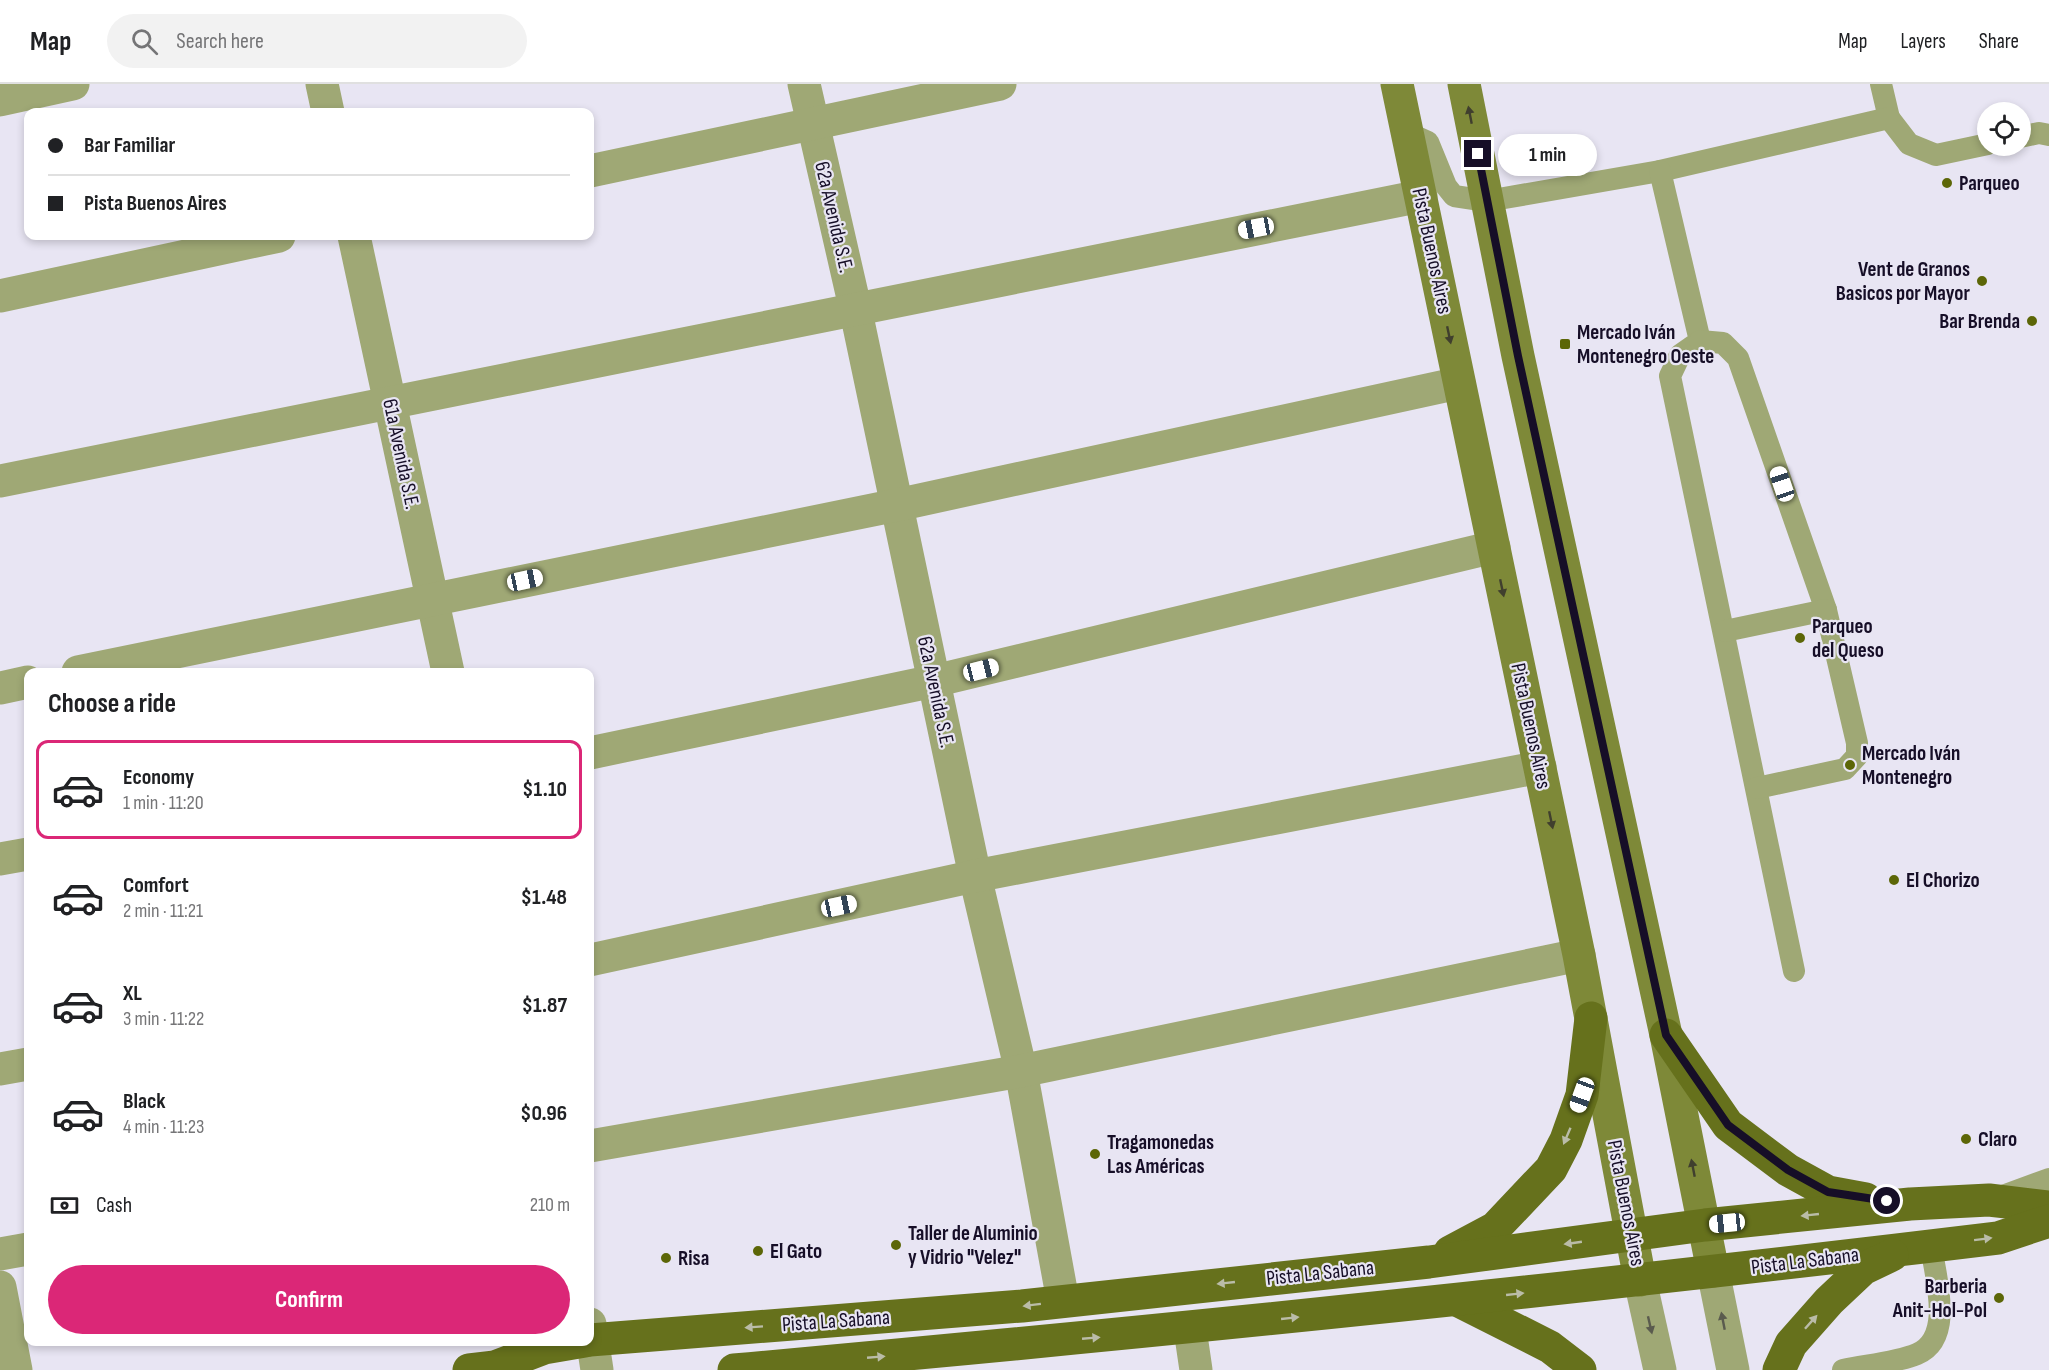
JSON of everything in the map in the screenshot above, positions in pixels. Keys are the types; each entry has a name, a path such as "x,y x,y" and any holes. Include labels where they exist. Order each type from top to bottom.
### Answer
{"main road":[{"name":"Pista Buenos Aires","path":"1397,84 1579,955 1640,1280"},
{"path":"1464,84 1518,356 1666,1035 1713,1271"},
{"path":"1429,1262 1495,1228 1551,1169 1566,1140 1582,1095 1591,1018"},
{"path":"1666,1035 1728,1125 1788,1170 1828,1192 1910,1204"},
{"name":"Pista La Sabana","path":"594,1343 1063,1301 1429,1262 1705,1225 1910,1204 1989,1200 2049,1207"},
{"name":"Pista La Sabana","path":"734,1370 1190,1329 1640,1280 1998,1238 2049,1221"},
{"path":"1779,1370 1791,1344 1863,1269 1918,1247"},
{"path":"1457,1300 1550,1347 1580,1370"},
{"name":"Pista La Sabana","path":"490,1369 544,1348 563,1346"}],"street":[{"path":"0,100 72,84"},
{"path":"322,84 327,108"},
{"name":"62a Avenida S.E.","path":"804,84 855,307 975,876 1021,1071 1063,1301"},
{"path":"594,170 1000,84"},
{"path":"0,481 390,404 855,307 1420,196"},
{"path":"0,296 260,240"},
{"name":"61a Avenida S.E.","path":"355,240 447,668"},
{"path":"97,668 897,505 1459,383"},
{"path":"594,752 934,681 1494,547"},
{"path":"0,688 24,683"},
{"path":"594,959 975,876 1540,767"},
{"path":"0,859 24,856"},
{"path":"594,1145 1021,1071 1579,955"},
{"path":"0,1069 24,1065"},
{"path":"0,1254 24,1250"},
{"path":"1713,1271 1733,1370"},
{"name":"Pista Buenos Aires","path":"1640,1280 1660,1370"},
{"path":"0,1287 16,1370"},
{"path":"1190,1329 1196,1370"}],"lane":[{"path":"1881,84 1889,118 1909,144 1936,155 1977,146"},
{"path":"1407,133 1428,142 1446,186 1454,196 1487,201 1659,171 1889,118"},
{"path":"2031,135 2039,133 2049,135"},
{"path":"1659,171 1700,341"},
{"path":"1757,788 1845,769 1857,756 1857,743 1826,610 1738,358 1723,343 1700,341 1680,355 1670,376 1725,631 1794,971"},
{"path":"1725,631 1826,610"},
{"path":"1989,1200 2049,1179"},
{"path":"1843,1370 1918,1354 1936,1336 1940,1314 1918,1247"}],"place":[{"name":"Parqueo","path":"1947,183"},
{"name":"Vent de Granos Basicos por Mayor","path":"1982,281"},
{"name":"Bar Brenda","path":"2032,321"},
{"name":"Mercado Iván Montenegro Oeste","path":"1565,344"},
{"name":"Parqueo del Queso","path":"1800,638"},
{"name":"Mercado Iván Montenegro","path":"1850,765"},
{"name":"El Chorizo","path":"1894,880"},
{"name":"Claro","path":"1966,1139"},
{"name":"Tragamonedas Las Américas","path":"1095,1154"},
{"name":"Taller de Aluminio y Vidrio \"Velez\"","path":"896,1245"},
{"name":"El Gato","path":"758,1251"},
{"name":"Risa","path":"666,1258"},
{"name":"Barberia Anit-Hol-Pol","path":"1999,1298"}],"route":[{"path":"1478,154 1518,356 1666,1035 1728,1125 1788,1170 1828,1192 1887,1201"}]}
